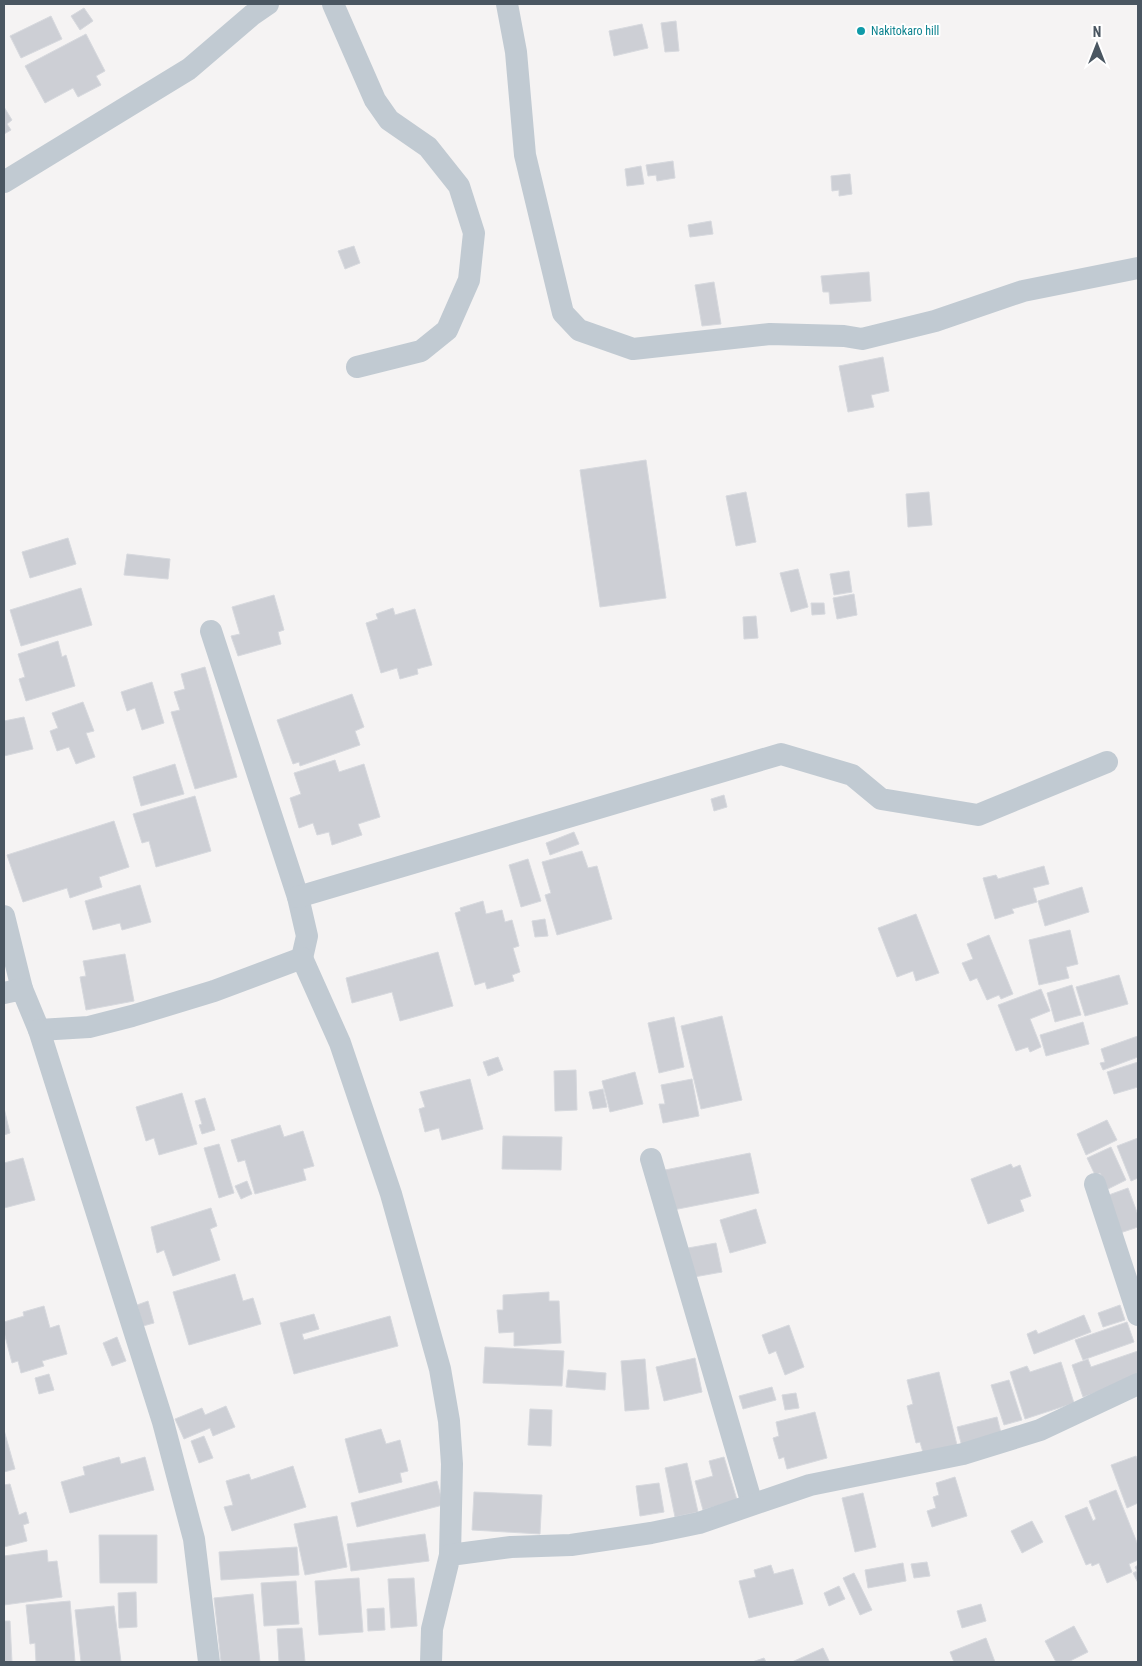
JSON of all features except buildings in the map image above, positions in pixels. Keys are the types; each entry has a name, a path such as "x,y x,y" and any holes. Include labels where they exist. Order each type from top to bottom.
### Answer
{"street":[{"path":"4,182 189,69 252,15 268,4"},
{"path":"333,4 374,100 389,120 428,147 459,186 474,233 469,280 447,330 421,351 357,367"},
{"path":"507,4 516,52 526,155 563,313 579,330 633,349 770,334 844,336 862,339 935,321 1023,291 1138,268"},
{"path":"211,631 298,897 307,936 302,958 340,1043 391,1194 440,1369 449,1421 452,1464 450,1555 432,1630 431,1662"},
{"path":"298,897 781,754 852,775 881,799 978,815 1107,762"},
{"path":"4,916 13,991 39,1030 167,1440 194,1539 209,1662"},
{"path":"39,1030 89,1027 132,1016 214,991 302,958"},
{"path":"651,1159 752,1504"},
{"path":"1095,1184 1138,1315"},
{"path":"450,1555 511,1546 571,1545 651,1533 699,1523 810,1486 963,1454 1040,1430 1138,1384"}],"place":[{"name":"Nakitokaro hill","path":"861,31"}]}
